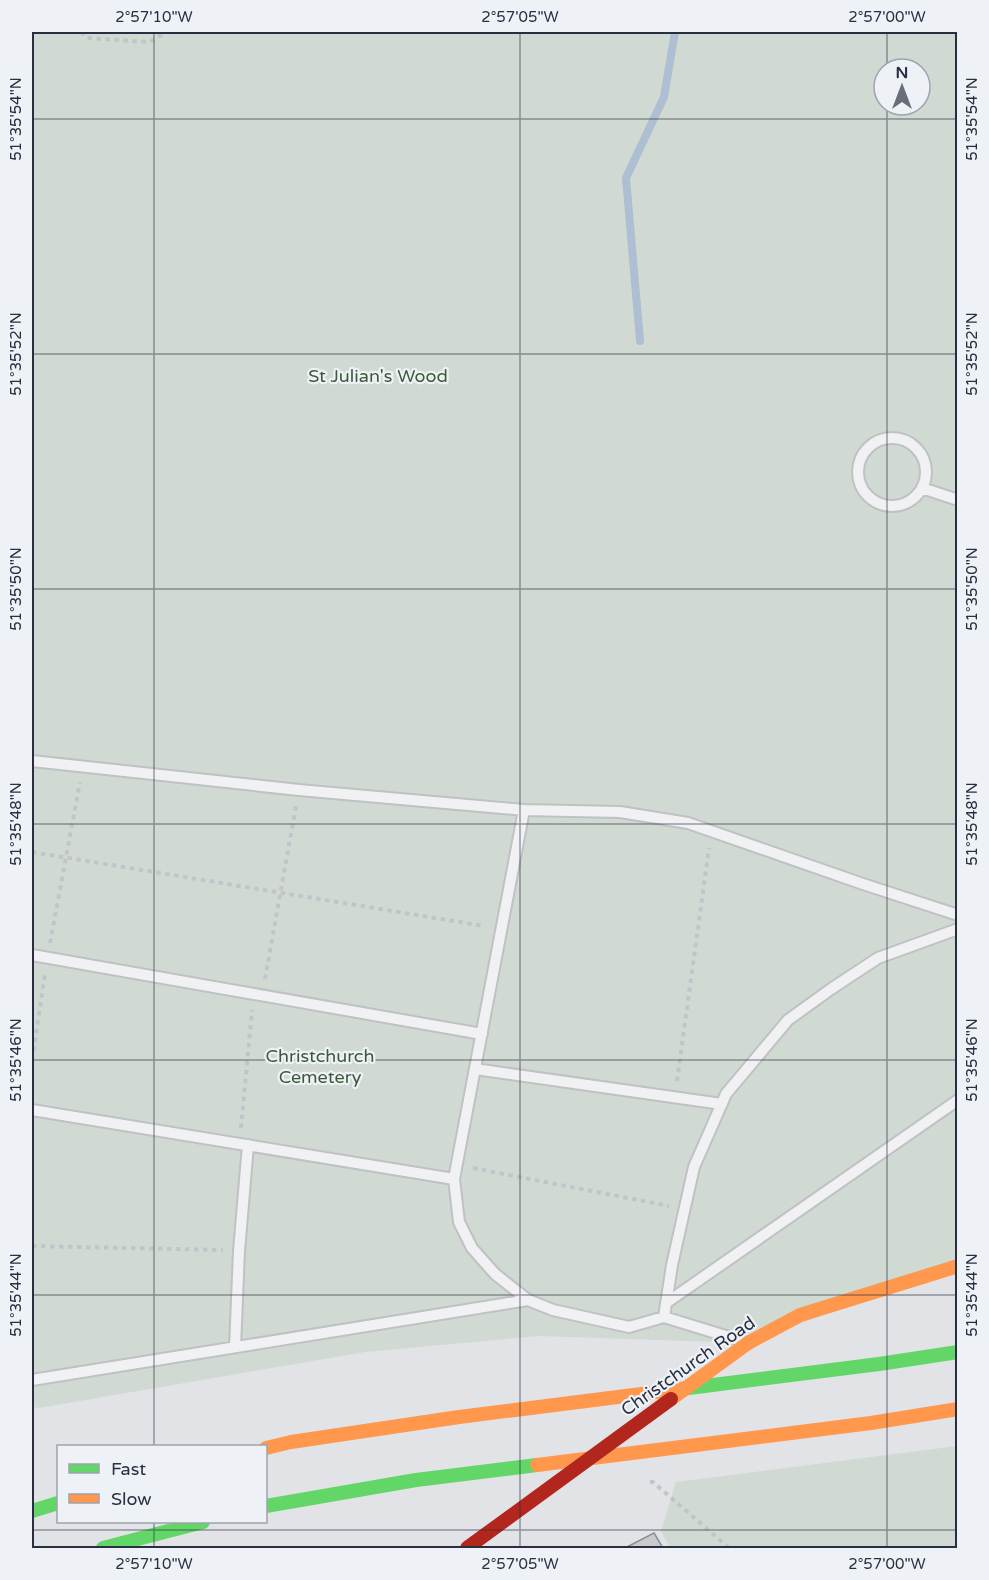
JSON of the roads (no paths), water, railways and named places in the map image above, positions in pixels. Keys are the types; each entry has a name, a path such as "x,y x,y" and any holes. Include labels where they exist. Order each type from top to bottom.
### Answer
{"main road":[{"name":"Christchurch Road","path":"467,1548 748,1343 800,1315 957,1266"},
{"path":"267,1448 291,1442 459,1417 879,1364 957,1352"},
{"path":"267,1506 416,1480 871,1423 957,1409"},
{"path":"32,1512 57,1503"},
{"path":"103,1548 196,1523"}],"lane":[{"path":"886,438 904,440 914,446 922,456 926,468 922,488 915,498 904,504 889,507 877,504 869,498 861,489 857,476 858,464 868,446 886,438"},
{"path":"922,488 957,500"},
{"path":"32,760 299,790 524,810 620,813 688,823 957,915"},
{"path":"524,810 454,1179 459,1222 472,1248 495,1274 528,1300 553,1310 629,1327 664,1317 748,1343"},
{"path":"664,1317 672,1264 694,1167 726,1094 788,1020 831,989 878,958 957,929"},
{"path":"32,955 482,1034"},
{"path":"475,1069 722,1104"},
{"path":"666,1303 957,1100"},
{"path":"32,1110 454,1179"},
{"path":"236,1347 244,1144"},
{"path":"32,1380 528,1300"}],"waterway":[{"path":"640,341 626,178 664,97 675,32"}],"park label":[{"name":"St Julian's Wood","path":"378,376"},
{"name":"Christchurch Cemetery","path":"320,1066"}]}
